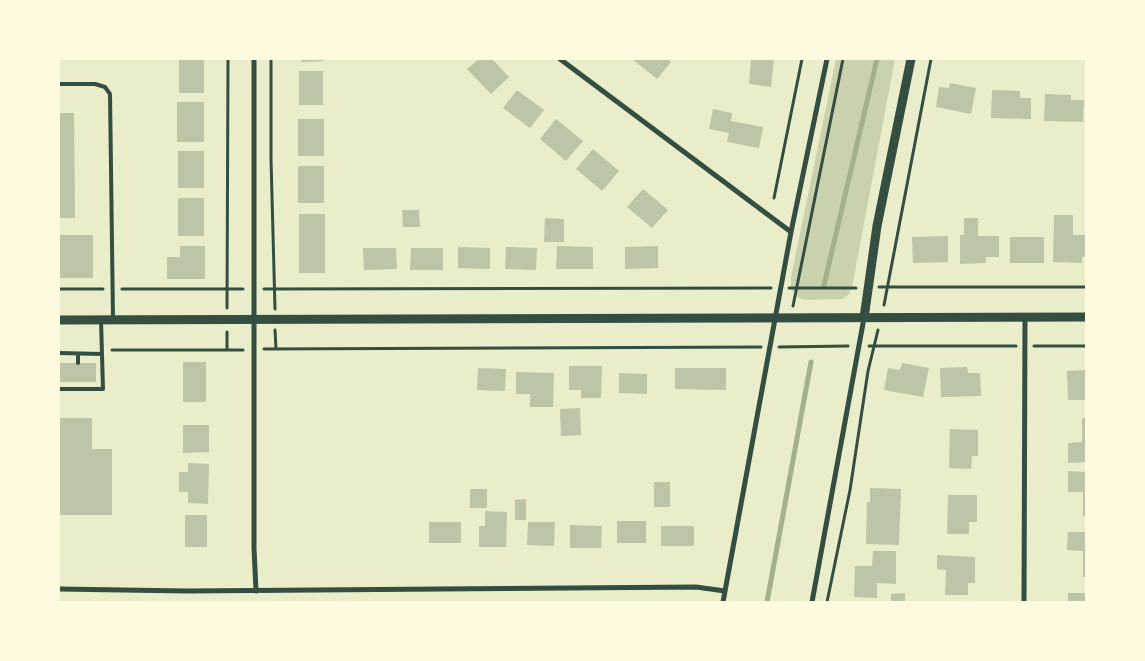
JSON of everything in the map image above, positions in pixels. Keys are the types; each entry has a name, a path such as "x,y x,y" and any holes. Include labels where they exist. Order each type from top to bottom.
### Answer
{"street":[{"path":"254,59 254,548 256,591"},
{"path":"560,59 792,232"},
{"path":"723,602 781,288 827,59"},
{"path":"812,602 864,318 877,226 911,59"},
{"path":"1024,602 1025,317"},
{"path":"59,320 1086,317"},
{"path":"59,588 256,591 696,586 725,591"}],"lane":[{"path":"59,84 95,84 105,87 110,94 113,319"},
{"path":"59,389 102,389 101,319"},
{"path":"59,353 102,352"},
{"path":"78,354 78,363"},
{"path":"78,382 79,389"}],"path":[{"path":"227,350 228,59"},
{"path":"271,59 271,159 276,350"},
{"path":"774,198 802,59"},
{"path":"792,318 796,288 843,59"},
{"path":"59,289 1086,287"},
{"path":"102,352 1086,346"}],"green space":[{"path":"836,59 895,59 852,287 849,294 842,299 806,300 799,298 791,289 791,277"}],"building":[{"path":"179,59 204,59 204,93 179,93"},
{"path":"301,59 323,59 324,61 301,62"},
{"path":"479,59 492,59 509,77 491,94 467,69"},
{"path":"632,59 668,59 671,62 657,79"},
{"path":"751,59 774,59 771,87 749,84"},
{"path":"299,71 323,71 323,105 299,105"},
{"path":"950,83 976,88 971,114 936,107 939,87 949,88"},
{"path":"517,90 544,110 530,128 503,108"},
{"path":"992,90 1020,91 1020,98 1031,98 1031,119 991,118"},
{"path":"1045,94 1071,95 1071,100 1084,100 1083,122 1044,121"},
{"path":"177,102 204,102 204,142 177,142"},
{"path":"713,109 732,113 731,121 763,127 759,148 727,142 729,133 709,129"},
{"path":"59,113 74,113 75,218 59,218"},
{"path":"298,119 324,119 324,156 298,156"},
{"path":"556,119 583,141 566,161 540,139"},
{"path":"593,149 619,171 602,191 576,169"},
{"path":"178,151 204,151 204,188 178,188"},
{"path":"298,166 324,166 324,203 298,203"},
{"path":"643,189 668,210 652,228 627,207"},
{"path":"178,198 204,198 204,236 178,236"},
{"path":"402,210 419,210 420,227 403,227"},
{"path":"299,214 325,214 325,273 299,273"},
{"path":"1054,215 1073,215 1073,235 1086,235 1086,257 1082,257 1082,263 1053,262"},
{"path":"545,218 564,219 564,242 544,242"},
{"path":"964,218 978,218 978,236 999,236 999,257 986,257 986,263 960,264 960,235 964,235"},
{"path":"59,235 93,235 93,278 59,278"},
{"path":"948,236 948,262 913,263 912,237"},
{"path":"1010,237 1044,237 1044,263 1010,263"},
{"path":"180,246 205,246 205,279 167,279 167,257 180,257"},
{"path":"557,246 593,247 593,269 556,269"},
{"path":"658,246 658,268 625,269 625,247"},
{"path":"458,247 490,248 490,269 458,268"},
{"path":"506,247 537,248 536,270 505,269"},
{"path":"363,248 396,248 397,269 364,270"},
{"path":"411,248 443,248 443,270 410,270"},
{"path":"183,362 206,362 206,402 183,402"},
{"path":"59,363 96,363 96,382 59,382"},
{"path":"902,363 929,368 923,397 884,390 888,368 900,370"},
{"path":"569,366 602,366 601,398 581,398 581,390 569,390"},
{"path":"967,367 968,373 980,373 981,396 941,397 940,368"},
{"path":"478,368 506,369 505,391 477,390"},
{"path":"675,368 726,368 726,390 675,389"},
{"path":"1086,370 1086,400 1068,400 1067,371"},
{"path":"516,372 554,373 553,407 530,407 530,394 516,394"},
{"path":"619,373 647,374 647,394 619,393"},
{"path":"580,408 581,435 561,436 560,409"},
{"path":"59,418 92,418 92,449 112,449 112,515 59,515"},
{"path":"1082,418 1086,418 1086,462 1068,463 1068,443 1082,442"},
{"path":"183,425 209,425 209,452 183,453"},
{"path":"950,429 978,430 978,456 972,456 971,469 949,468"},
{"path":"188,463 209,464 208,504 188,503 188,492 179,492 179,472 188,472"},
{"path":"1068,471 1086,472 1086,516 1083,516 1083,492 1068,492"},
{"path":"654,482 670,482 670,507 654,507"},
{"path":"870,488 901,489 899,545 866,544 867,502 870,502"},
{"path":"470,489 487,489 487,508 470,508"},
{"path":"948,495 977,495 977,522 969,522 969,534 947,534"},
{"path":"526,499 526,520 515,520 515,500"},
{"path":"485,511 507,512 506,547 479,547 479,526 485,526"},
{"path":"185,515 207,515 207,547 185,547"},
{"path":"617,521 646,521 646,543 617,543"},
{"path":"429,522 461,522 461,543 429,543"},
{"path":"528,522 555,522 554,546 527,545"},
{"path":"570,525 602,526 601,548 570,548"},
{"path":"661,526 694,526 694,546 661,546"},
{"path":"1068,532 1086,532 1086,577 1083,577 1083,551 1067,550"},
{"path":"873,551 896,551 896,584 877,583 877,598 854,597 855,566 872,566"},
{"path":"937,555 975,557 975,583 968,583 968,595 945,595 946,570 937,569"},
{"path":"905,593 905,602 891,602 891,594"},
{"path":"1068,593 1086,593 1086,602 1068,602"}],"waterway":[{"path":"824,285 877,59"},
{"path":"767,602 811,362"}]}
